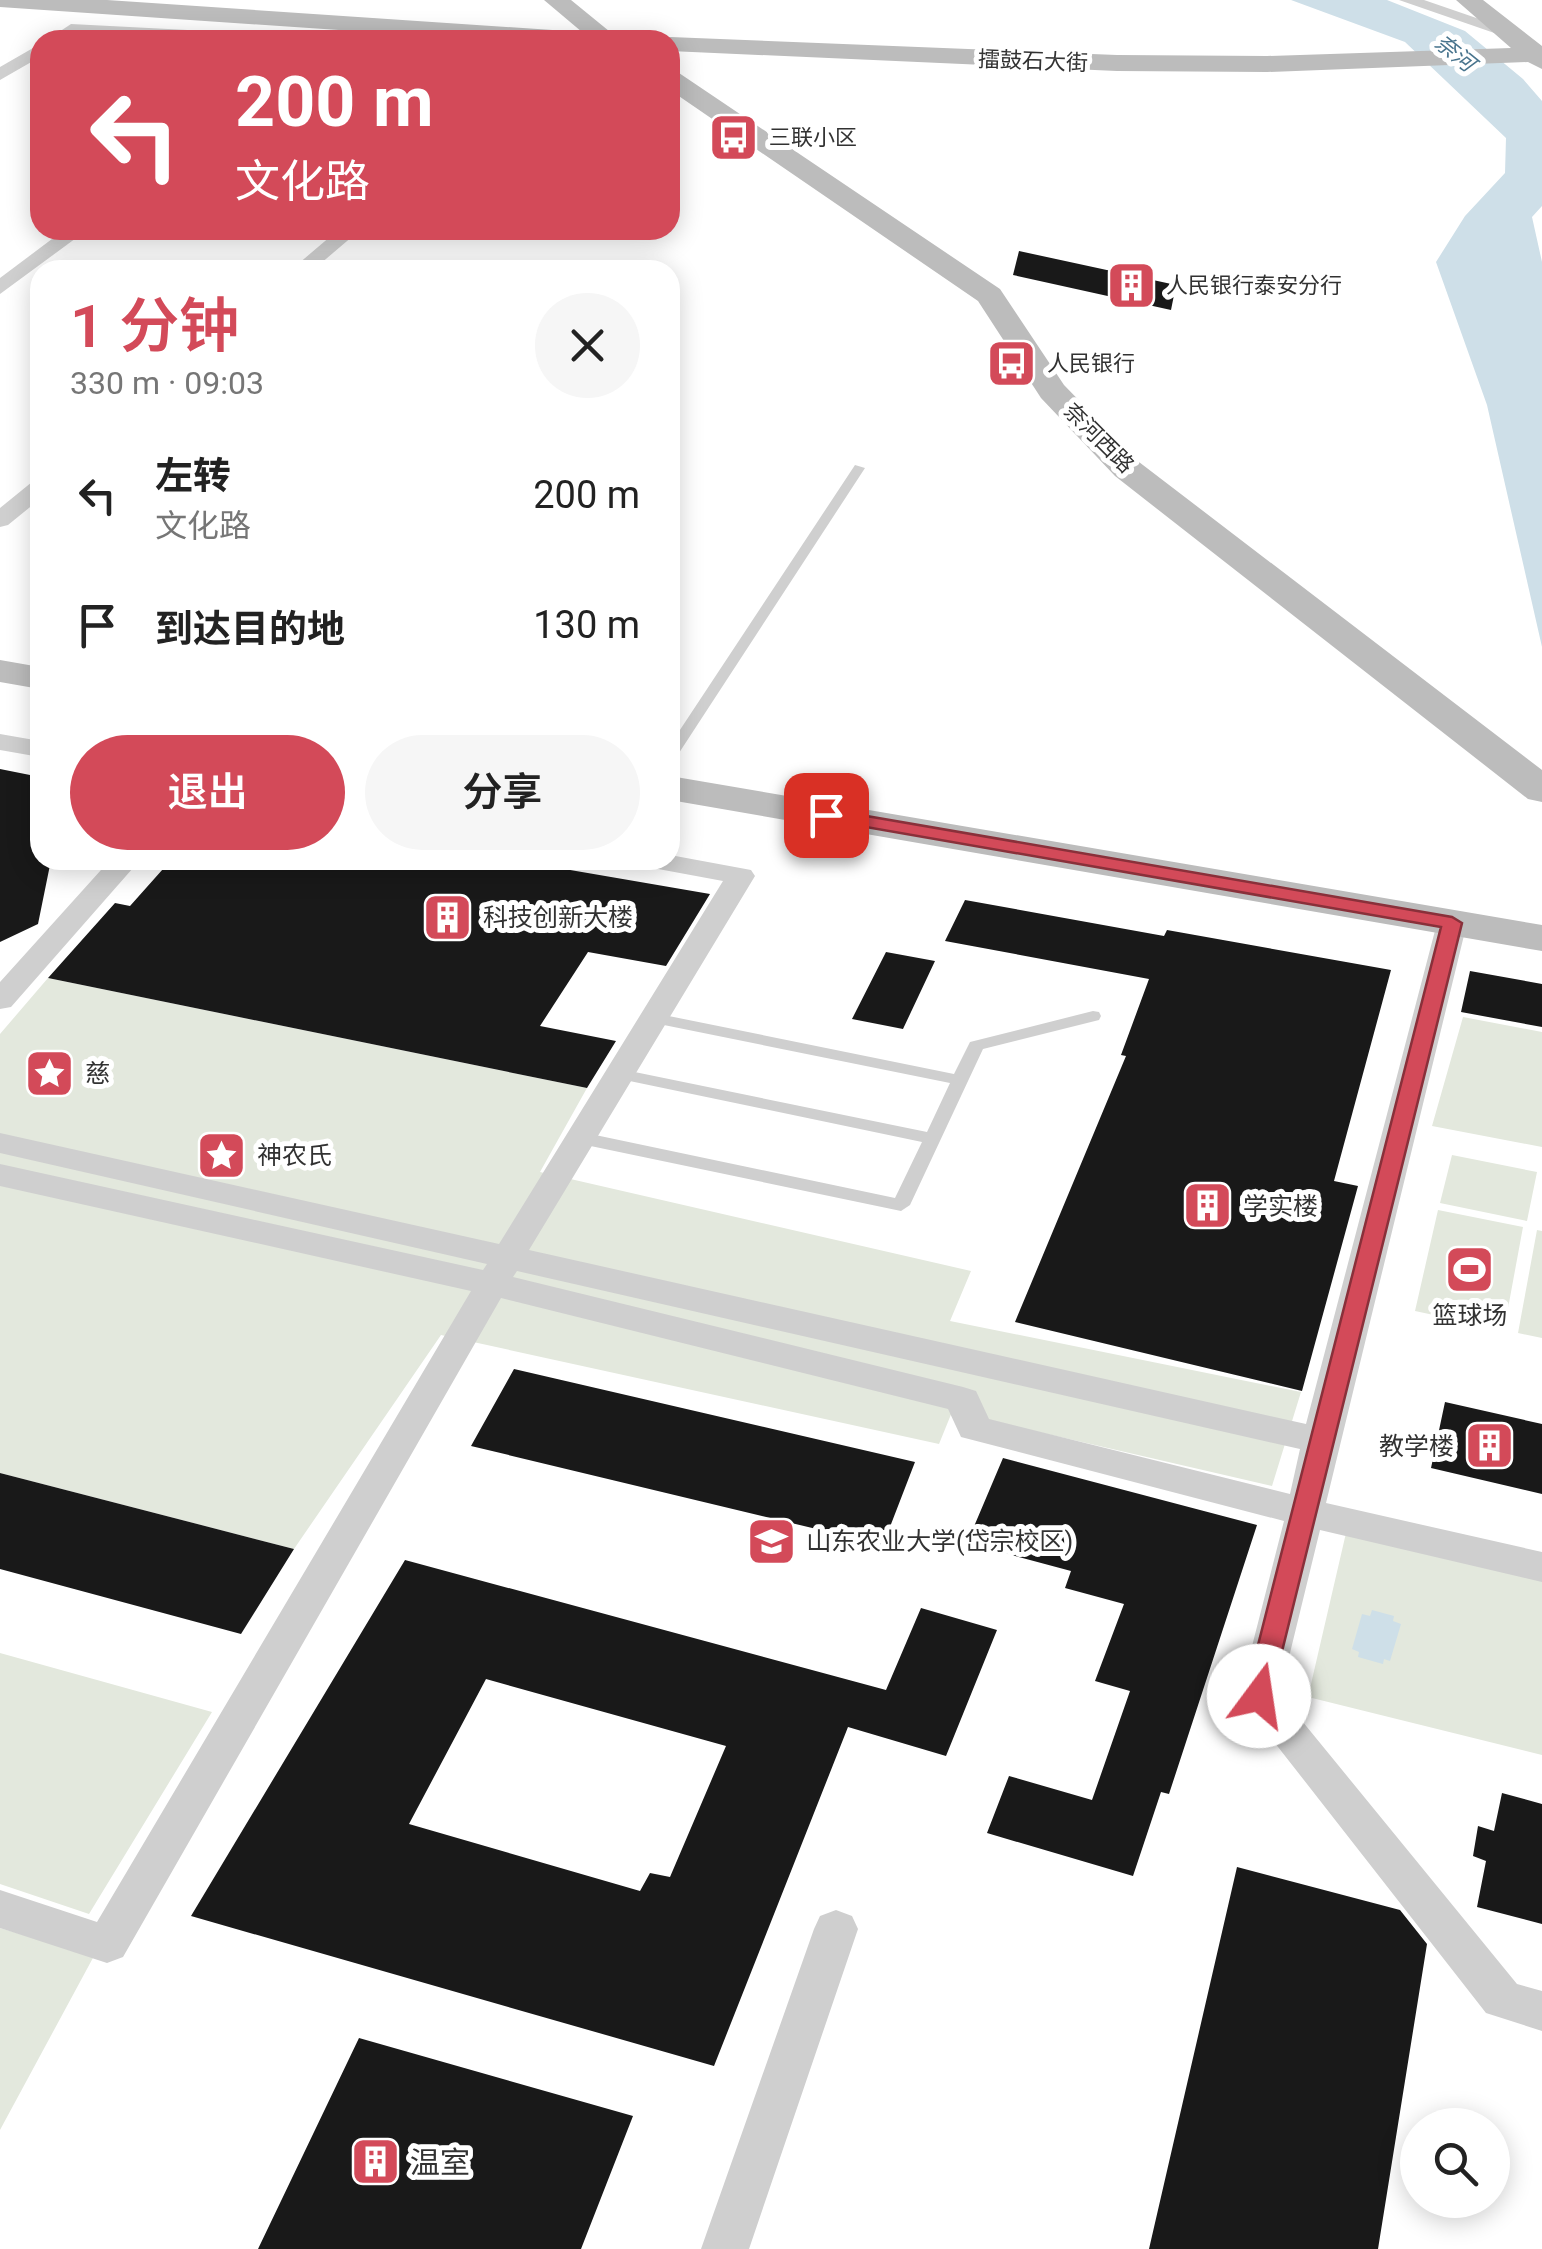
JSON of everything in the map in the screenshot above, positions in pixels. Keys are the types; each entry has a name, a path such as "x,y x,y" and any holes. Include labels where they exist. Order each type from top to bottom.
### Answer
{"street":[{"path":"0,0 447,30"},
{"path":"556,0 595,30"},
{"path":"1407,0 1509,32"},
{"path":"1468,0 1540,55"},
{"name":"擂鼓石大街","path":"680,44 1067,62 1267,64 1540,55"},
{"path":"0,75 30,56"},
{"name":"奈河西路","path":"680,85 989,295 1052,391 1126,469 1542,790"},
{"path":"38,260 65,240"},
{"path":"313,260 338,240"},
{"path":"0,288 30,266"},
{"path":"0,520 30,495"},
{"path":"0,671 30,676"},
{"path":"0,742 30,747"},
{"path":"680,790 1542,938"},
{"path":"0,1909 107,1944 501,1270 741,876 680,865"},
{"path":"0,1000 117,870"},
{"path":"1452,923 1259,1696 1502,1999 1542,2011"},
{"path":"0,1142 501,1270 963,1400 974,1428 1542,1567"},
{"path":"0,1174 501,1270 1320,1440"},
{"path":"725,2249 836,1929"}],"lane":[{"path":"680,741 859,468"},
{"path":"582,1138 901,1205 976,1046 1092,1016"},
{"path":"654,1018 960,1080"},
{"path":"620,1074 932,1139"}],"shaded area":[{"path":"48,978 587,1088 540,1172 971,1271 950,1321 1301,1392 1272,1486 952,1412 939,1444 441,1335 294,1549 0,1473 0,1034"},
{"path":"1463,1017 1542,1032 1542,1147 1432,1126"},
{"path":"1452,1155 1537,1172 1527,1221 1440,1203"},
{"name":"篮球场","path":"1438,1210 1523,1227 1504,1330 1415,1311"},
{"name":"篮球场","path":"1537,1230 1542,1231 1542,1338 1518,1333"},
{"path":"1346,1533 1542,1579 1542,1755 1308,1697"},
{"path":"0,1653 212,1712 89,1914 0,1884"},
{"path":"0,1928 94,1956 0,2130"}],"water":[{"name":"奈河","path":"1291,0 1387,0 1465,31 1523,79 1542,101 1542,206 1532,217 1542,262 1542,647 1487,405 1436,262 1465,216 1505,173 1506,138 1405,42"},
{"path":"1372,1610 1394,1616 1393,1621 1401,1624 1390,1661 1384,1659 1383,1664 1358,1657 1359,1652 1352,1649 1362,1614 1370,1616"}],"building":[{"name":"人民银行泰安分行","path":"1019,251 1176,285 1171,310 1013,275"},
{"path":"0,769 30,775 30,870 49,870 38,924 0,942"},
{"path":"162,870 570,870 710,894 666,966 588,952 540,1026 616,1041 587,1088 48,978 115,903 130,906"},
{"path":"965,900 1164,936 1167,930 1391,970 1334,1181 1358,1186 1302,1391 1015,1322 1126,1056 1121,1055 1149,979 945,941"},
{"path":"886,952 935,961 903,1029 852,1019"},
{"path":"1470,971 1542,984 1542,1027 1461,1012"},
{"path":"514,1369 915,1462 883,1545 471,1446"},
{"name":"教学楼","path":"1445,1402 1542,1424 1542,1494 1431,1468"},
{"path":"1003,1458 1257,1525 1169,1794 1161,1792 1133,1876 987,1833 1009,1776 1092,1800 1130,1691 1095,1681 1124,1604 1065,1588 1071,1571 967,1543"},
{"path":"0,1473 294,1549 241,1634 0,1569"},
{"path":"405,1560 886,1690 921,1608 997,1630 946,1756 848,1727 714,2066 191,1916","holes":["486,1679 726,1746 670,1877 650,1873 640,1891 409,1824"]},
{"path":"1502,1793 1542,1804 1542,1924 1477,1907 1486,1861 1473,1856 1478,1826 1494,1831"},
{"path":"1237,1867 1400,1910 1427,1944 1378,2249 1149,2249"},
{"path":"359,2038 633,2116 581,2249 258,2249"}],"place":[{"name":"三联小区","path":"734,137"},
{"name":"人民银行泰安分行","path":"1131,285"},
{"name":"人民银行","path":"1012,363"},
{"name":"科技创新大楼","path":"448,917"},
{"name":"慈","path":"50,1073"},
{"name":"神农氏","path":"222,1155"},
{"name":"学实楼","path":"1208,1206"},
{"name":"篮球场","path":"1470,1269"},
{"name":"教学楼","path":"1489,1446"},
{"name":"山东农业大学(岱宗校区)","path":"771,1541"},
{"name":"温室","path":"375,2162"}],"route":[{"path":"826,815 1452,923 1259,1696"}]}
